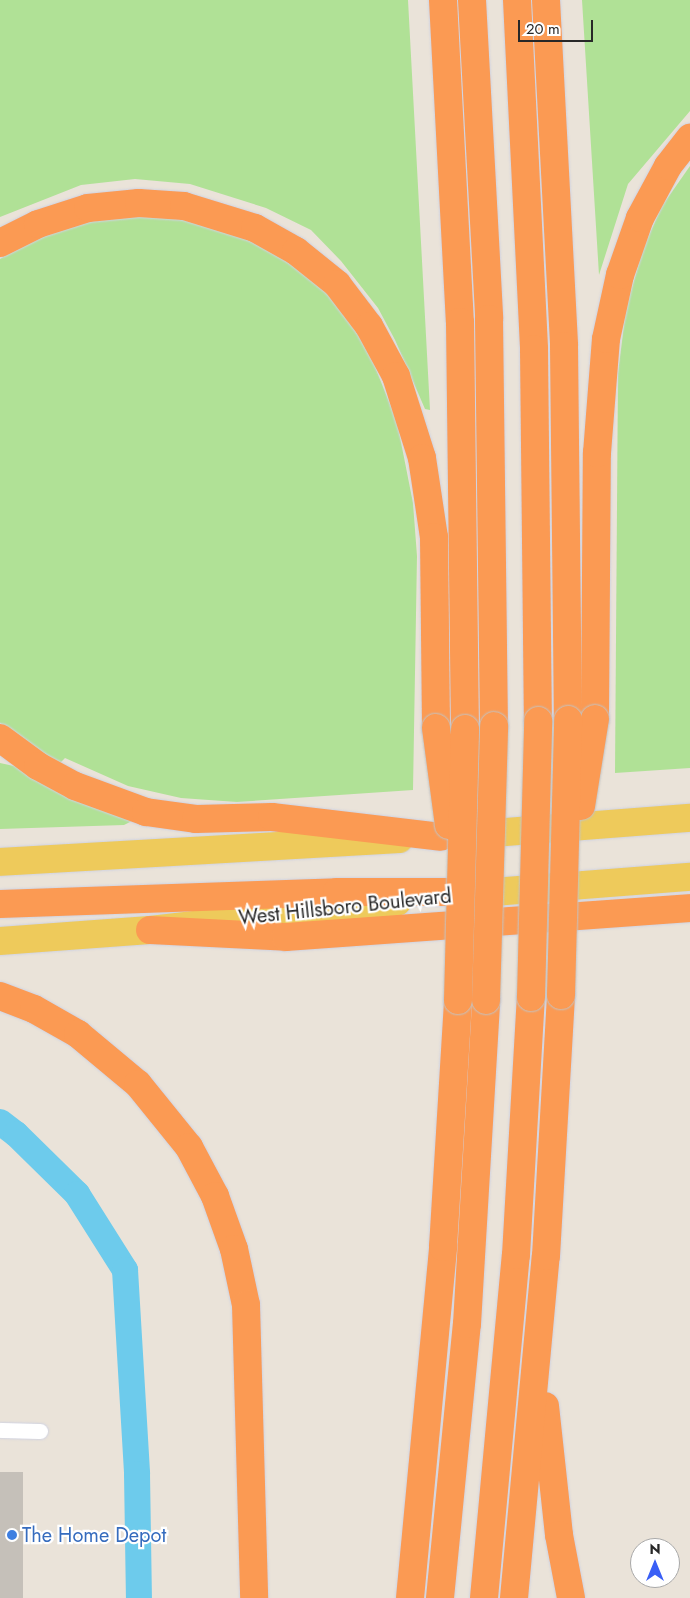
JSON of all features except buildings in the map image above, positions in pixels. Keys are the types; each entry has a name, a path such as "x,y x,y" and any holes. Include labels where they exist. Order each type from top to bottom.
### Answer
{"highway":[{"path":"410,1598 443,1247 458,1000 465,729 460,322 443,0"},
{"path":"440,1598 467,1324 486,1000 494,726 489,319 472,0"},
{"path":"484,1598 515,1265 531,996 538,720 534,349 517,0"},
{"path":"546,0 582,720"},
{"path":"514,1598 539,1344 561,995 565,901 582,720 596,453 606,339 620,274 640,218 668,166 690,138"},
{"path":"0,243 38,224 88,208 139,203 184,206 233,219 261,231 296,251 337,284 369,326 396,376 422,458 434,537 436,728 460,913"},
{"path":"0,738 38,766 75,786 146,812 196,819 272,817 442,837"},
{"path":"0,904 337,892 479,892"},
{"path":"150,930 286,937 690,908"},
{"path":"0,996 34,1009 78,1034 132,1078 174,1126 204,1172 215,1196 234,1249 246,1305 254,1598"},
{"path":"539,1344 559,1535 571,1598"}],"main road":[{"path":"0,862 442,837 690,818"},
{"name":"West Hillsboro Boulevard","path":"0,941 150,930 479,892 690,877"}],"lane":[{"path":"0,1430 40,1431"}],"green space":[{"path":"0,0 408,0 430,410 425,409 395,340 378,308 341,261 311,230 266,208 190,184 135,179 81,185 0,217"},
{"path":"582,0 690,0 690,111 628,184 599,275"},
{"path":"690,166 690,768 615,773 618,373 626,309 643,249 662,206"},
{"path":"116,215 164,215 205,223 268,245 326,289 364,339 397,422 413,503 417,556 413,790 237,802 181,798 128,786 65,758 59,764 0,723 0,259 31,240 73,224"},
{"path":"0,763 23,768 132,821 124,825 0,829"}],"waterway":[{"path":"0,1122 16,1134 77,1194 125,1270 137,1474 139,1598"}],"place":[{"name":"The Home Depot","path":"12,1535"}]}
